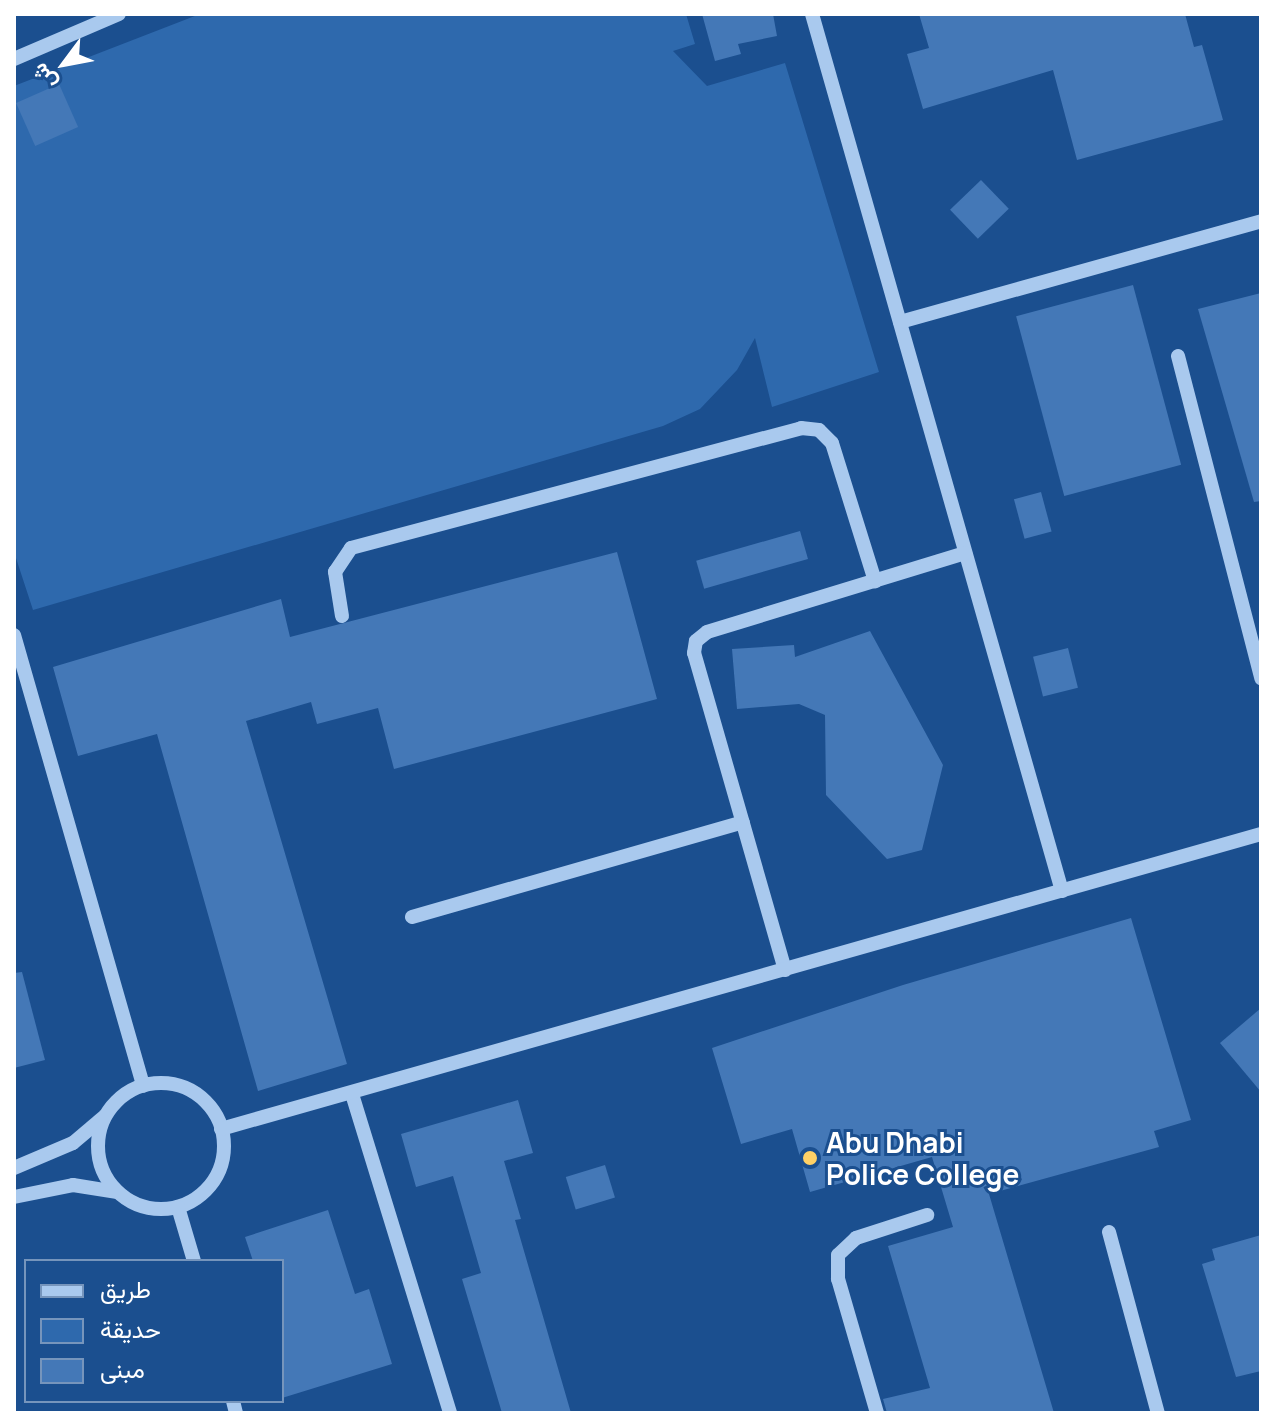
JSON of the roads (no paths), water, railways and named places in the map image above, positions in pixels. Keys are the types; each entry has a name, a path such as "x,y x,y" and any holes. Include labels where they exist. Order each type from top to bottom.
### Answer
{"lane":[{"path":"14,59 119,14"},
{"path":"812,14 1062,891"},
{"path":"900,322 1261,221"},
{"path":"1178,356 1261,678"},
{"path":"342,616 335,572 351,548 801,428 819,430 832,443 875,581"},
{"path":"785,970 694,653 696,641 707,632 965,553"},
{"path":"14,635 143,1086"},
{"path":"412,917 743,822"},
{"path":"221,1129 1261,834"},
{"path":"14,1168 73,1143 105,1116 115,1103 143,1086 167,1084 191,1091 214,1114 221,1129 222,1162 216,1177 193,1200 178,1207 146,1208 117,1192 73,1185 14,1197"},
{"path":"352,1094 450,1413"},
{"path":"105,1116 98,1148 100,1164 117,1192"},
{"path":"178,1207 193,1259"},
{"path":"877,1413 838,1279 838,1255 856,1238 927,1215"},
{"path":"1109,1232 1158,1413"}],"place":[{"name":"Abu Dhabi Police College","path":"810,1158"}]}
